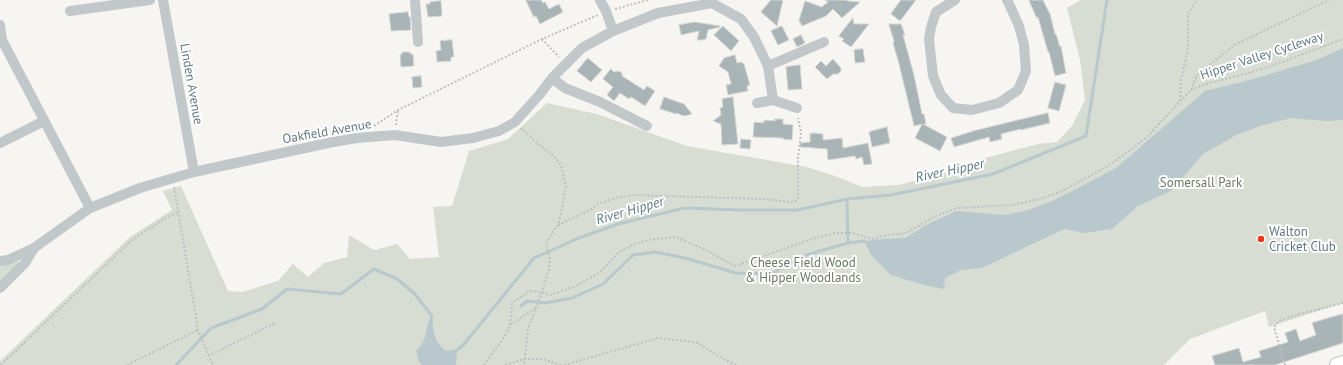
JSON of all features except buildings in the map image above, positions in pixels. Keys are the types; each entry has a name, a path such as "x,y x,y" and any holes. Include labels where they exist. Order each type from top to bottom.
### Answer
{"street":[{"path":"70,11 150,0"},
{"name":"Linden Avenue","path":"163,0 194,172"},
{"path":"415,0 418,42"},
{"path":"600,0 606,11 613,31"},
{"path":"956,0 936,12 931,27 929,39 933,76 941,95 953,108 972,110 999,103 1018,90 1026,71 1024,45 1019,26 1007,0"},
{"name":"Oakfield Avenue","path":"34,248 90,208 140,188 194,172 357,138 395,135 441,142 473,138 499,131 515,122 552,78 582,48 613,31 658,13 712,2 741,19 754,37 768,66 773,100"},
{"path":"0,25 1,40 90,208"},
{"path":"768,66 824,42"},
{"path":"552,78 565,88 600,102 647,126"},
{"path":"758,103 773,100 796,108"},
{"path":"0,143 44,121"},
{"path":"0,261 8,260 34,248"},
{"path":"0,288 25,263 34,248"},
{"path":"1337,365 1343,363"}],"path":[{"path":"357,138 398,110 542,39 606,11 648,0"},
{"path":"1180,101 1181,80 1188,48 1188,14 1197,0"},
{"path":"1191,90 1196,77 1205,68 1236,44 1329,0"},
{"path":"542,39 556,54"},
{"name":"Hipper Valley Cycleway","path":"510,325 512,303 530,290 550,295 574,287 599,273 619,252 637,243 654,239 675,238 702,248 735,266 815,238 836,233 852,233 872,238 906,233 936,216 957,208 1013,205 1040,199 1060,192 1104,168 1124,155 1166,118 1191,90 1206,84 1249,73 1282,62 1343,39"},
{"path":"558,225 590,210 598,204 632,195 764,199 789,202 796,201 798,198 798,158 801,133 796,108"},
{"path":"395,135 398,110"},
{"path":"515,122 554,156 561,165 566,187 562,213 558,225 546,245 550,259 542,292 528,329 524,365"},
{"path":"172,179 198,330 213,365"},
{"path":"1,365 132,240 167,217 177,213"},
{"path":"1285,365 1274,327 1279,321 1343,303"},
{"path":"484,365 505,336 510,325 537,307"},
{"path":"208,356 275,324"},
{"path":"127,365 198,330"},
{"path":"505,365 524,359 543,359 562,365 658,338 698,343 718,356 736,365"}],"green space":[{"name":"Somersall Park","path":"1081,0 1343,0 1343,303 1269,327 1265,311 1190,339 1164,365 0,365 0,361 130,237 172,210 163,191 181,186 228,291 242,292 278,281 293,264 308,277 324,263 347,257 349,235 374,250 397,244 410,259 439,257 433,207 452,206 469,151 508,139 547,103 597,114 687,146 807,167 862,187 899,185 948,172 985,158 1038,144 1057,142 1072,126 1085,100 1080,60 1067,8"},
{"path":"17,260 20,264 0,282 0,265"}],"shaded area":[{"path":"1343,48 1343,120 1325,121 1292,118 1263,125 1236,135 1203,154 1171,191 1138,206 1112,229 1084,233 1064,229 982,268 961,270 945,278 944,289 924,285 891,275 872,256 864,241 905,238 928,224 956,211 1005,215 1028,210 1050,202 1116,168 1205,91 1246,81 1317,60"},
{"path":"432,316 436,340 446,351 457,349 456,365 422,365 419,362 416,351 423,342 429,320"}],"waterway":[{"name":"River Hipper","path":"456,351 464,344 534,258 579,238 618,224 684,208 798,210 847,199 891,195 993,174 1086,136 1107,0"},
{"path":"847,199 848,243"},
{"path":"521,306 527,301 545,303 572,298 603,284 633,255 655,252 685,258 736,273 771,274 806,255 848,243 864,241"},
{"name":"River Hipper","path":"176,365 211,328 262,309 287,289 341,294 374,269 397,279 414,293 432,316 431,320"}],"place":[{"name":"Walton Cricket Club","path":"1261,239"}],"park label":[{"name":"Cheese Field Wood & Hipper Woodlands","path":"803,270"}]}
